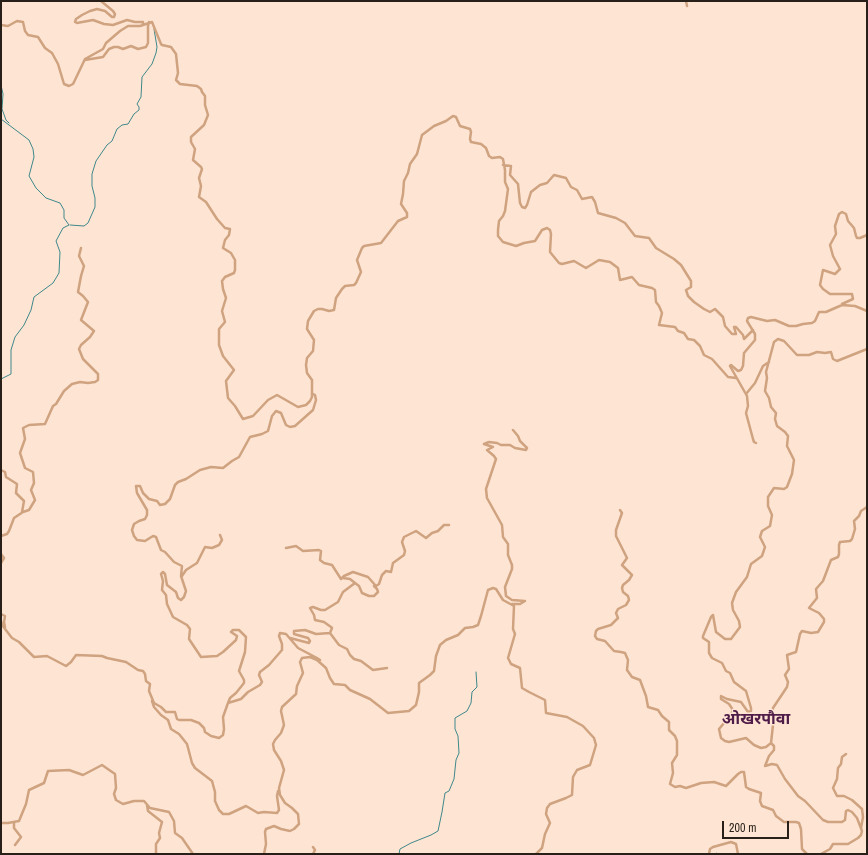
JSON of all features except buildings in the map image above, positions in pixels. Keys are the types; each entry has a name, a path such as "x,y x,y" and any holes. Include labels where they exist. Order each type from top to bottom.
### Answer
{"street":[{"path":"101,1 113,11 115,14 114,17 112,18 105,10 97,9 90,10 75,20 75,22 77,23 93,20 104,24 113,25 127,20 143,22 143,24"},
{"path":"686,1 687,6"},
{"path":"1,26 8,26 17,21 23,22 27,33 38,37 45,48 52,53 58,64 62,81 67,86 73,84 84,60 103,49 106,43 130,26 140,26 150,22"},
{"path":"84,60 103,57 114,47 123,49 131,46 138,49 146,47 148,43 148,26 150,22"},
{"path":"150,22 154,24 161,44 171,47 176,54 178,73 176,80 180,84 200,86 205,96 205,105 208,117 204,125 191,136 190,139 194,149 193,160 201,166 202,169 199,178 201,186 199,197 206,202 222,225 227,230 230,229 223,248 231,253 235,260 234,273 225,277 222,281 226,298 222,311 225,322 220,328 219,344 223,356 234,370 226,381 228,398 240,415 245,419 253,416 268,400 277,395 296,406 301,407 310,401 312,394 312,380 306,365 307,358 313,350 314,340 307,329 307,323 316,310 320,309 329,312 334,310 336,298 342,289 345,286 356,283 361,272 357,260 362,248 364,246 375,245 384,241 398,221 407,217 407,213 401,204 404,181 410,164 417,154 423,133 446,121 452,116 455,116 460,126 470,129 471,142 481,144 486,148 489,156 492,158 501,158 505,170 505,182 508,189 506,211 499,222 498,230 498,236 503,242 516,246 524,242 535,241 539,233 544,228 547,228 550,230 551,234 550,252 559,263 562,264 576,261 586,268 599,260 610,262 618,268 620,280 632,278 638,285 655,290 656,302 662,313 659,325 673,326 678,331 684,333 688,339 694,340 700,346 704,355 712,359 728,377 736,378"},
{"path":"503,165 511,166 510,175 518,184 522,207 525,208 527,205 531,192 540,185 547,183 554,175 566,178 573,189 577,190 582,199 592,197 598,213 616,218 625,223 635,236 649,238 656,248 674,259 691,280 691,287 686,290 688,296 694,302 710,312 715,309 723,318 725,326 732,334 736,334 734,327 736,327 743,335 744,339 753,330"},
{"path":"756,443 753,439 746,413 748,406 746,394 730,366 731,365 738,371 743,368 744,352 755,338 753,330 747,321 748,318 751,317 766,321 777,321 789,326 812,324 819,312 826,312 853,299 852,294 830,294 822,289 820,285 823,270 835,274 840,269 833,256 830,245 836,234 835,226 839,214 842,212 846,214 848,221 854,228 856,237 860,238 867,235"},
{"path":"1,536 7,534 14,518 31,508 35,500 31,490 34,483 33,474 32,471 25,468 20,453 25,439 23,428 29,424 45,424 53,406 56,404 64,391 72,384 80,382 95,382 98,380 98,374 83,359 79,349 94,332 81,320 88,302 78,292 84,266 79,256 81,248"},
{"path":"842,305 855,306 867,311"},
{"path":"772,744 761,748 754,746 746,738 729,742 721,738 719,729 733,710 721,696 727,700 741,702 748,712 751,711 751,708 746,692 734,682 730,673 726,671 722,663 712,658 709,653 709,642 703,636 713,615 716,632 725,639 731,639 740,627 739,621 733,610 732,603 736,592 747,577 751,564 762,556 765,547 760,537 762,531 770,526 772,515 768,506 768,497 774,488 784,489 787,487 794,468 794,456 788,446 788,436 786,432 777,426 775,419 776,413 771,407 769,398 765,391 767,378 766,372 774,342 778,339 786,342 797,355 809,355 817,352 831,352 833,359 837,361 867,350"},
{"path":"746,394 755,382 763,366 769,362"},
{"path":"152,699 154,703 162,707 166,712 175,712 178,719 182,721 191,720 199,723 207,734 216,738 222,737 224,732 223,717 230,698 244,683 239,671 245,652 246,637 239,630 233,630 232,632 236,636 236,640 222,652 217,656 201,657 189,639 190,629 187,625 173,617 167,604 166,595 162,590 163,581 161,574 163,572 165,574 167,585 176,592 178,598 181,600 186,591 181,576 182,566 174,562 160,548 156,537 153,536 147,540 137,540 134,536 132,530 134,524 145,519 147,515 147,510 136,494 136,486 140,486 143,493 148,498 157,501 160,505 163,505 169,501 174,486 178,482 200,470 211,467 223,468 239,457 250,437 268,431 272,416 276,411 281,414 286,425 290,427 295,426 313,410 316,400 315,395 312,394"},
{"path":"228,703 241,699 248,692 260,685 262,682 259,674 260,672 275,660 282,650 279,635 283,633 290,638 298,648 317,658 326,668 334,684 345,685 350,690 370,699 388,713 409,711 416,705 419,692 419,683 434,671 436,656 440,645 446,640 458,636 465,628 478,625 488,590 493,588 496,589 503,600 512,604 520,604 524,601 512,600 506,596 505,587 512,569 512,565 508,555 508,544 503,537 502,525 487,498 486,489 496,459 487,450 493,447 484,444 489,442 497,443 501,446 510,445 515,448 526,450 527,448 520,441 513,430"},
{"path":"1,470 4,471 6,477 17,484 16,493 24,501 22,513"},
{"path":"861,828 857,818 848,810 846,811 846,818 843,822 826,821 798,796 785,779 777,765 772,764 765,766 769,756 774,750 774,746 772,744 773,708 787,687 788,682 785,675 789,670 787,655 796,652 802,631 818,632 824,622 824,619 819,613 809,608 817,598 816,589 823,581 831,560 838,557 840,542 850,541 852,539 855,529 854,521 859,516 861,511 867,507"},
{"path":"620,510 622,513 616,530 616,536 627,558 622,565 632,575 622,588 629,600 626,605 618,609 618,618 615,622 611,625 598,629 595,636 597,639 604,641 614,651 625,653 628,660 627,670 632,677 640,680 646,696 648,707 658,710 669,722 669,731 676,737 677,741 676,755 672,764 673,773 670,784 675,787 680,786 686,788 701,783 714,782 726,786 738,774 744,772 746,787 749,790 761,793 760,801 762,806 773,810 776,816 784,822 799,823 801,829 802,849 807,854"},
{"path":"374,585 376,586 379,584 380,578 384,572 391,572 393,563 404,555 405,551 402,542 406,535 416,532 426,538 432,533 438,531 444,525 449,525"},
{"path":"181,576 186,570 197,563 204,547 212,548 219,544 222,540 220,536"},
{"path":"286,548 296,546 304,551 320,551 320,560 324,563 332,565 337,571 339,578 350,579 355,582 359,586 362,593 366,596 374,596 378,592 368,577 353,572 342,578"},
{"path":"1,554 4,558 1,563"},
{"path":"330,633 332,628 331,626 324,622 315,620 310,608 313,607 324,610 338,602 343,592 349,586 355,584 355,582"},
{"path":"512,604 514,608 513,630 515,634 508,658 512,664 520,668 522,688 545,700 546,713 568,717 583,726 594,738 596,745 590,764 578,770 573,777 572,795 550,804 547,808 546,814 550,823 545,834 542,848 536,854"},
{"path":"1,614 5,616 5,629"},
{"path":"1,621 12,638 19,642 35,658 46,656 66,666 69,665 75,656 78,655 102,656 126,662 144,672 146,681 150,684 149,691 153,705 161,715 168,720 170,728 179,734 187,744 192,763 195,768 212,781 215,792 215,802 223,814 229,814 246,806 258,813 276,813 279,810 277,796 284,770 281,761 274,750 273,744 274,740 281,733 284,725 281,709 283,704 296,694 297,686 303,673 300,662 302,658 310,657 321,662"},
{"path":"290,638 309,643 310,641 308,638 294,634 294,631 305,630 316,634 330,633"},
{"path":"330,633 339,645 348,650 351,657 361,661 370,669 374,670 387,668"},
{"path":"821,854 830,849 834,844 851,843 861,835 863,817 862,809 852,800 844,796 838,796 833,788 837,779 838,768 841,764 842,757 846,754"},
{"path":"1,823 15,823 19,821 26,804 29,790 44,784 47,773 50,771 59,772 69,770 83,775 94,770 100,765 104,765 116,774 116,788 114,794 116,800 125,804 134,801 142,801 150,808 169,812 174,822 175,833 182,838 194,854"},
{"path":"264,854 266,829 274,826 290,831 299,824 298,814 283,801 279,790"},
{"path":"147,805 148,811 162,822 159,834 160,838 156,844 156,854"},
{"path":"15,823 14,828 21,836 15,845"},
{"path":"709,854 710,848 731,842 736,844 738,854"},
{"path":"313,847 315,850 314,854"}],"waterway":[{"path":"70,225 84,226 88,223 95,207 92,174 96,161 107,145 112,141 117,129 122,125 128,124 134,114 139,110 137,104 141,97 142,77 152,64 156,53 157,47 154,29"},
{"path":"1,85 3,94 2,109 6,120 9,123"},
{"path":"1,119 29,140 33,149 34,157 29,176 36,188 46,198 60,203 64,210 64,218 69,225 63,228 56,241 60,252 59,273 53,283 34,297 31,310 24,325 15,337 11,350 11,374 1,379"},
{"path":"399,854 400,849 438,831 445,793 449,791 454,779 456,760 459,753 458,736 455,729 455,718 467,711 471,703 472,692 477,687 476,672"}],"district":[{"name":"ओखरपौवा","path":"756,720"}]}
